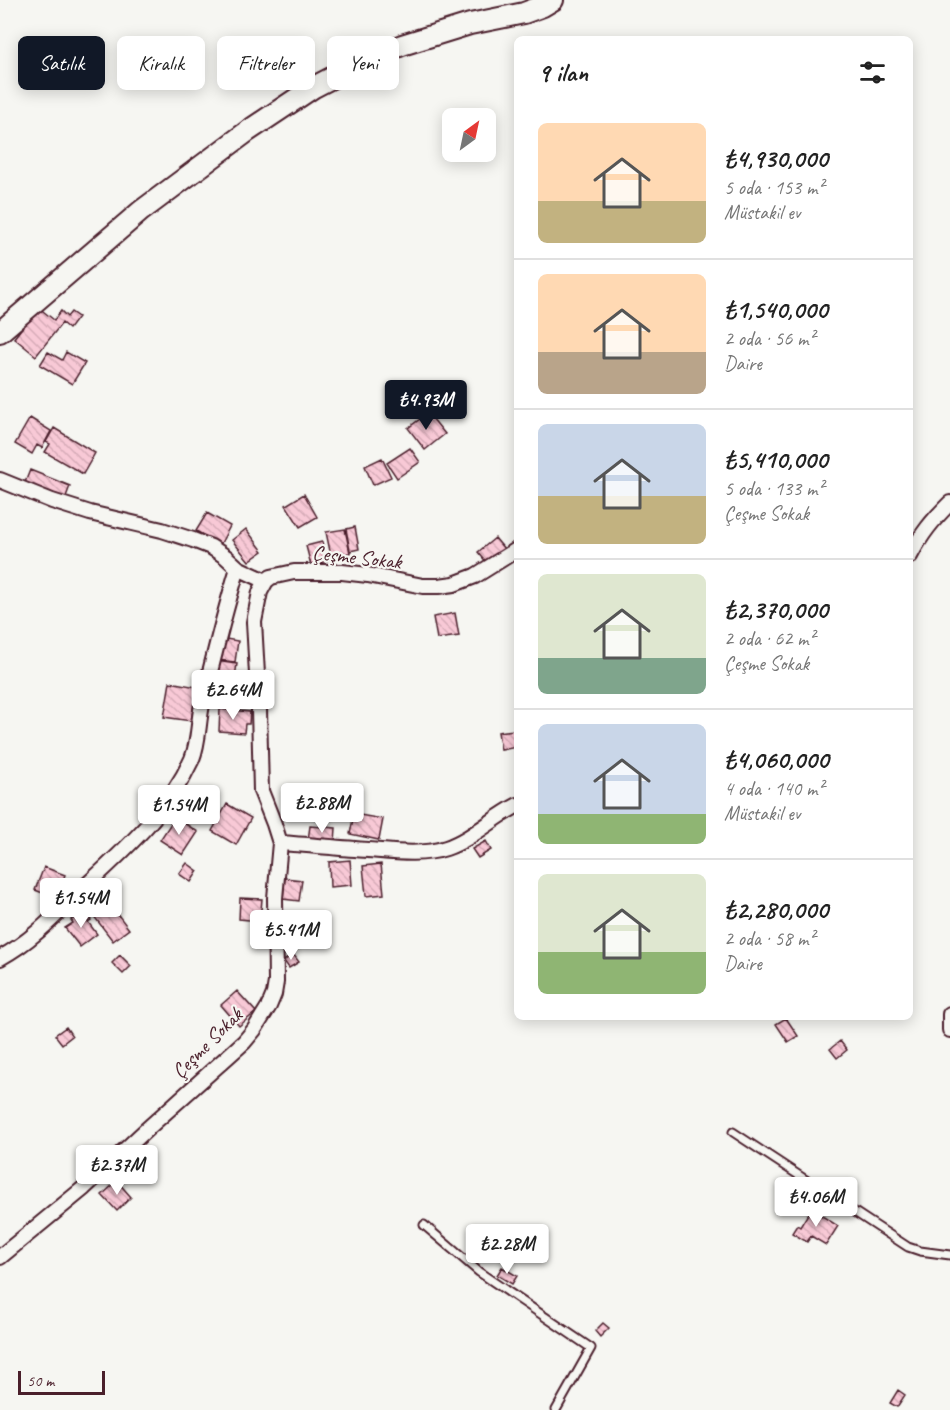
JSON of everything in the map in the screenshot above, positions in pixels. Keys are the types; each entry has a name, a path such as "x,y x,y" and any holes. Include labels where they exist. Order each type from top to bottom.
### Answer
{"street":[{"path":"0,332 141,211 248,131 314,87 368,59 402,45 470,24 524,13 553,0"},
{"path":"0,480 52,501 90,513 162,530 193,540 211,547 238,568 266,581"},
{"path":"913,550 936,516 950,503"},
{"name":"Çeşme Sokak","path":"0,1257 84,1188 233,1053 257,1025 274,994 276,982 275,898 280,843 261,791 254,622 260,592 266,581 271,577 294,572 342,572 423,586 439,586 454,584 475,576 514,552"},
{"path":"0,958 29,940 137,836 156,816 180,780 195,750 201,710 220,628 238,568"},
{"path":"280,843 381,851 434,851 464,840 514,807"},
{"path":"950,1014 950,1030"}],"lane":[{"path":"733,1132 908,1247 950,1255"},
{"path":"424,1225 479,1272 591,1348 556,1410"}],"building":[{"path":"38,307 54,320 61,311 67,317 71,312 78,317 69,329 62,323 36,356 14,338"},
{"path":"48,352 62,360 66,352 85,363 72,384 40,365"},
{"path":"428,413 445,434 425,450 408,428"},
{"path":"30,418 51,431 42,448 37,445 32,454 15,444"},
{"path":"54,428 95,453 83,474 45,452 50,444 46,442"},
{"path":"410,448 420,462 397,478 387,463"},
{"path":"382,458 391,477 373,485 365,466"},
{"path":"30,470 70,486 64,502 24,485"},
{"path":"304,494 317,517 300,527 286,505"},
{"path":"207,513 230,526 220,545 196,531"},
{"path":"355,527 359,549 350,551 346,529"},
{"path":"246,529 263,551 249,561 232,540"},
{"path":"345,529 350,553 331,556 326,532"},
{"path":"495,538 505,550 488,564 478,552"},
{"path":"322,542 327,561 311,565 306,546"},
{"path":"455,613 459,636 437,639 433,617"},
{"path":"220,638 238,641 235,662 217,660"},
{"path":"215,661 237,664 233,690 219,688 220,684 213,683"},
{"path":"170,682 197,687 191,721 164,717"},
{"path":"220,709 250,712 249,724 245,724 244,733 219,731"},
{"path":"514,730 514,748 501,750 498,732"},
{"path":"227,804 251,818 236,845 212,831"},
{"path":"354,814 383,819 379,840 350,834"},
{"path":"175,817 198,832 183,855 160,840"},
{"path":"310,826 336,828 335,842 308,840"},
{"path":"486,841 491,850 478,858 472,849"},
{"path":"350,860 352,885 330,887 329,862"},
{"path":"187,863 198,871 191,882 179,874"},
{"path":"381,864 384,894 366,896 363,866"},
{"path":"44,867 65,875 56,898 35,890"},
{"path":"285,878 302,880 299,901 283,899"},
{"path":"240,898 262,899 260,921 239,919"},
{"path":"109,903 129,929 113,941 93,915"},
{"path":"84,911 91,920 88,922 97,934 80,947 65,928 73,923 71,920"},
{"path":"293,954 299,962 289,968 284,961"},
{"path":"120,955 131,966 123,974 112,963"},
{"path":"237,991 256,1012 239,1026 221,1005"},
{"path":"787,1020 798,1036 788,1042 776,1024"},
{"path":"66,1027 72,1036 62,1044 55,1035"},
{"path":"840,1041 847,1050 837,1058 830,1049"},
{"path":"117,1181 131,1197 117,1211 102,1195"},
{"path":"811,1209 838,1226 826,1245 811,1236 807,1242 792,1233 797,1225 800,1227"},
{"path":"502,1267 517,1276 512,1284 497,1275"},
{"path":"603,1323 609,1328 600,1337 595,1331"},
{"path":"898,1390 905,1395 897,1407 890,1403"}]}
